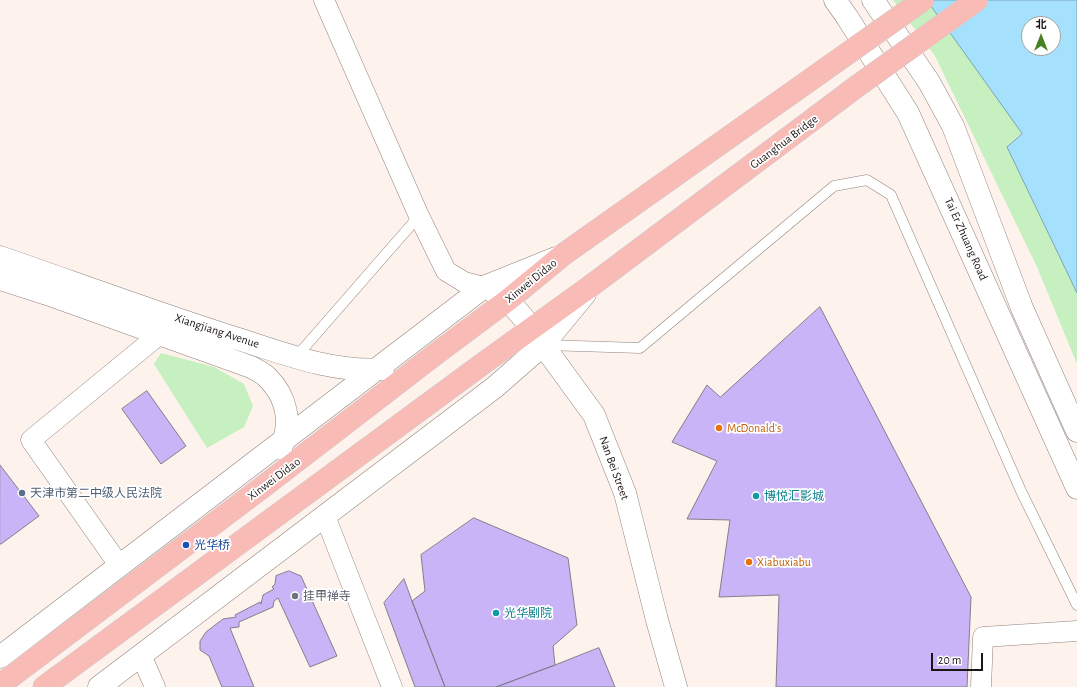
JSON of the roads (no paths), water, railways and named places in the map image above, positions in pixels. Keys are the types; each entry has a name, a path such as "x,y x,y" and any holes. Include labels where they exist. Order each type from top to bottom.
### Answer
{"highway":[{"path":"564,254 923,0"},
{"name":"Guanghua Bridge","path":"538,336 592,285 856,87 977,0"},
{"name":"Xinwei Didao","path":"0,685 508,300 564,254"},
{"path":"44,687 538,336"}],"street":[{"path":"324,0 419,216 446,271 464,282 484,287"},
{"name":"Tai Er Zhuang Road","path":"834,0 847,17 908,113 1077,488"},
{"path":"873,0 929,82 953,126 1022,308 1077,431"},
{"name":"Xinwei Didao","path":"0,657 484,287 564,254"},
{"name":"Xiangjiang Avenue","path":"0,257 207,329 324,365 353,369 401,367 417,363 437,353"},
{"name":"Xiangjiang Avenue","path":"0,279 47,294 251,367 266,376 278,389 285,402 287,415 284,441 264,486"},
{"name":"Nan Bei Street","path":"484,287 508,300 538,336 594,415 625,493 657,620 676,687"},
{"path":"119,565 31,440 160,334"},
{"path":"99,687 495,387 538,336"},
{"path":"325,516 392,687"},
{"path":"32,660 80,596"},
{"path":"981,687 983,637 1077,631"},
{"path":"141,655 155,687"}],"lane":[{"path":"538,336 640,348 834,186 867,180 891,195 1021,491 1077,605"},
{"path":"296,357 419,216"}],"water":[{"path":"927,0 1077,0 1077,293 1007,147 1022,134"}],"place":[{"name":"McDonald's","path":"719,428"},
{"name":"天津市第二中级人民法院","path":"22,493"},
{"name":"博悦汇影城","path":"756,496"},
{"name":"光华桥","path":"186,545"},
{"name":"Xiabuxiabu","path":"749,562"},
{"name":"挂甲禅寺","path":"295,596"},
{"name":"光华剧院","path":"496,613"}]}
